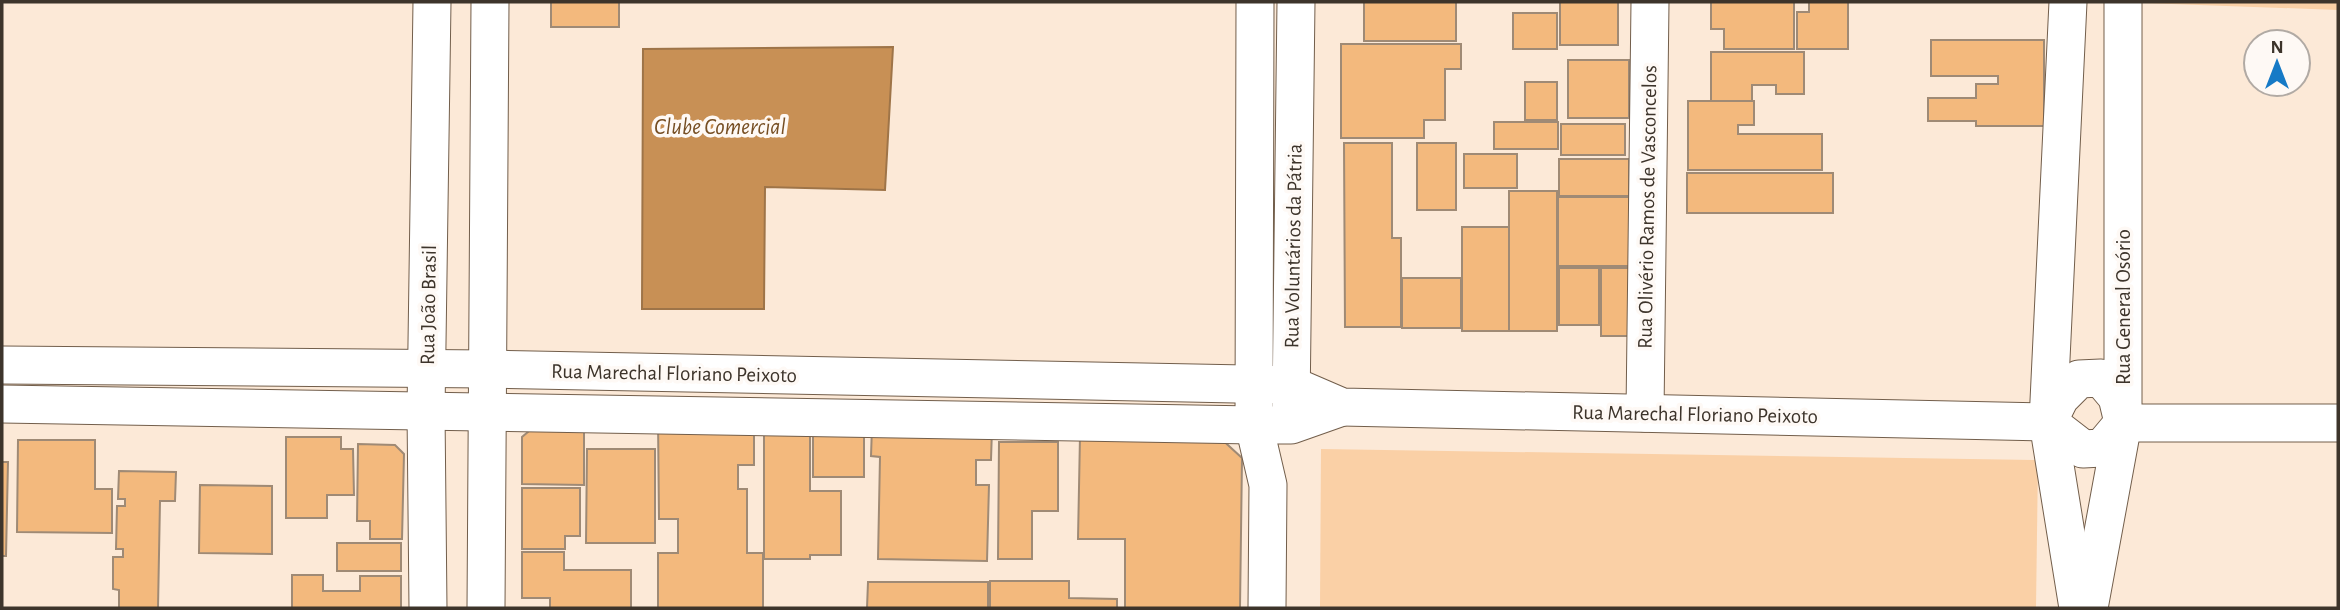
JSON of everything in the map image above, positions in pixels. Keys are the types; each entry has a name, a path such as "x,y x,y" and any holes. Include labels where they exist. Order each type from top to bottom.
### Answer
{"street":[{"name":"Rua João Brasil","path":"428,608 426,411 432,2"},
{"path":"486,608 490,2"},
{"name":"Rua Voluntários da Pátria","path":"1255,2 1254,425 1268,485 1267,608"},
{"name":"Rua Voluntários da Pátria","path":"1268,485 1291,425 1296,2"},
{"name":"Rua Olivério Ramos de Vasconcelos","path":"1644,413 1650,2"},
{"path":"2068,2 2048,422 2078,608"},
{"name":"Rua General Osório","path":"2089,608 2123,423 2123,2"},
{"name":"Rua Marechal Floriano Peixoto","path":"2,365 427,368 1291,385 1342,407"},
{"path":"2048,422 2060,398 2079,379 2101,378 2117,397 2123,423"},
{"name":"Rua Marechal Floriano Peixoto","path":"2,404 1254,425 1291,425 1342,407 2048,422"},
{"path":"2048,422 2083,450 2102,448 2123,423"},
{"path":"2123,423 2338,424"}],"shaded area":[{"path":"2144,2 2338,2 2338,10 2144,3"},
{"path":"1321,449 2038,460 2036,608 1320,608"}],"water":[{"name":"Clube Comercial","path":"893,47 885,190 765,187 764,309 642,309 643,49"}],"building":[{"path":"551,2 619,2 619,27 551,27"},
{"path":"1364,2 1456,2 1456,41 1364,41"},
{"path":"1560,2 1618,2 1618,45 1560,45"},
{"path":"1711,2 1794,2 1794,49 1724,49 1724,29 1711,29"},
{"path":"1809,2 1848,2 1848,49 1797,49 1797,12 1809,12"},
{"path":"1513,13 1557,13 1557,49 1513,49"},
{"path":"1931,40 2044,40 2044,126 1976,126 1976,121 1928,121 1928,98 1976,98 1976,84 1998,84 1998,76 1931,76"},
{"path":"1341,44 1461,44 1461,69 1445,69 1445,120 1424,120 1424,138 1341,138"},
{"path":"1711,52 1804,52 1804,94 1776,94 1776,85 1752,85 1752,101 1711,101"},
{"path":"1568,60 1629,60 1629,118 1568,118"},
{"path":"1525,82 1557,82 1557,120 1525,120"},
{"path":"1688,101 1754,101 1754,125 1738,125 1738,134 1822,134 1822,170 1688,170"},
{"path":"1494,122 1558,122 1558,149 1494,149"},
{"path":"1561,124 1625,124 1625,155 1561,155"},
{"path":"1344,143 1392,143 1392,238 1401,238 1401,327 1345,327"},
{"path":"1417,143 1456,143 1456,210 1417,210"},
{"path":"1464,154 1517,154 1517,188 1464,188"},
{"path":"1559,159 1629,159 1629,196 1559,196"},
{"path":"1687,173 1833,173 1833,213 1687,213"},
{"path":"1509,191 1557,191 1557,331 1509,331"},
{"path":"1558,197 1629,197 1629,266 1558,266"},
{"path":"1462,227 1509,227 1509,331 1462,331"},
{"path":"1559,268 1599,268 1599,325 1559,325"},
{"path":"1601,268 1629,268 1629,336 1601,336"},
{"path":"1402,278 1461,278 1461,328 1402,328"},
{"path":"658,419 754,419 754,465 738,465 738,489 747,489 747,553 763,553 763,608 658,608 658,553 678,553 678,519 659,519"},
{"path":"541,421 584,422 584,485 522,484 522,437"},
{"path":"872,427 992,429 991,460 976,460 976,485 989,485 987,561 878,559 880,457 871,456"},
{"path":"764,429 810,429 810,491 841,491 841,555 810,555 810,559 764,559"},
{"path":"813,430 864,430 864,477 813,477"},
{"path":"1217,435 1242,458 1240,608 1125,608 1125,539 1078,539 1080,436"},
{"path":"286,437 341,437 341,449 353,449 354,495 327,495 327,518 286,518"},
{"path":"18,440 95,440 95,489 112,489 112,533 17,532"},
{"path":"999,442 1058,442 1058,511 1032,511 1032,559 998,559"},
{"path":"358,444 395,445 404,454 402,539 370,539 370,521 357,521"},
{"path":"587,449 655,449 655,543 586,543"},
{"path":"2,462 8,462 6,556 2,556"},
{"path":"119,471 176,472 175,501 160,501 158,608 119,608 119,590 113,589 113,557 123,557 123,549 116,549 117,506 125,506 125,499 118,499"},
{"path":"200,485 272,486 272,554 199,553"},
{"path":"522,488 580,488 580,536 565,536 565,549 522,549"},
{"path":"337,543 401,543 401,571 337,571"},
{"path":"522,552 564,552 564,570 631,570 631,608 550,608 550,598 522,598"},
{"path":"292,575 323,575 323,591 360,591 360,576 401,576 401,608 292,608"},
{"path":"990,581 1069,581 1069,598 1117,599 1117,608 990,608"},
{"path":"868,582 988,582 988,608 867,608"}]}
